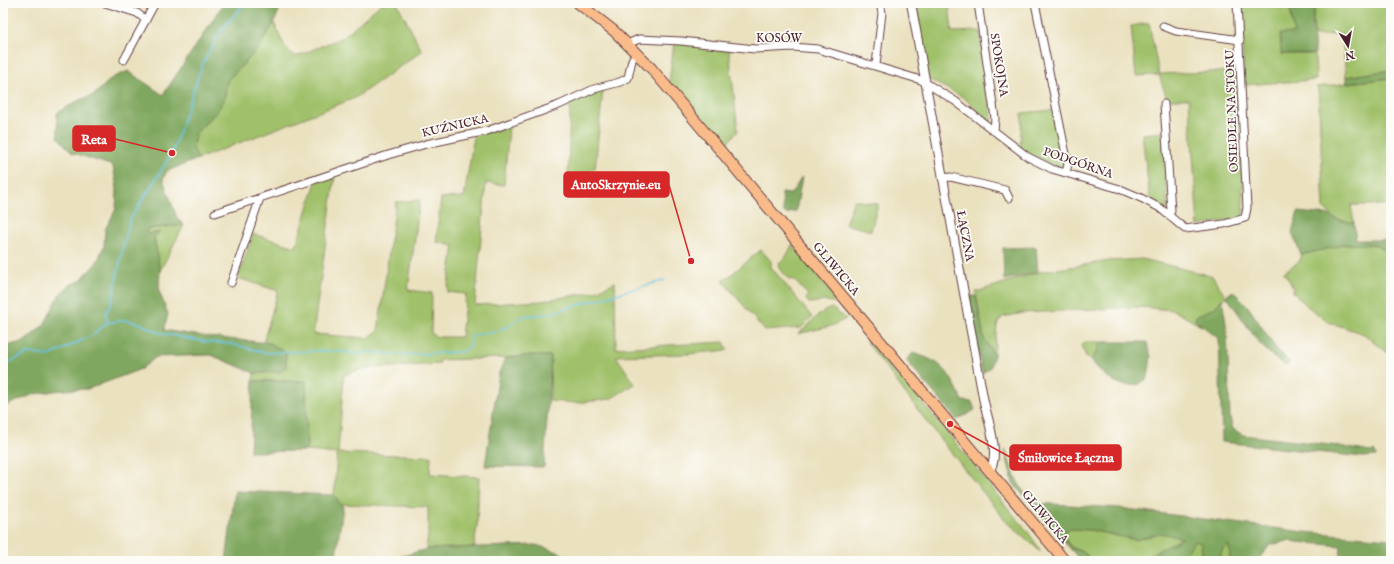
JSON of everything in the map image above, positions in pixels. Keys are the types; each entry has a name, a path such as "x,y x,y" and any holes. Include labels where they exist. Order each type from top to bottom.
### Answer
{"main road":[{"name":"GLIWICKA","path":"578,3 636,53 1065,561"}],"street":[{"path":"105,3 136,13 146,20"},
{"path":"124,60 155,3"},
{"path":"876,65 882,14 880,3"},
{"name":"ŁĄCZNA","path":"911,3 982,398 994,446 994,463 989,471"},
{"name":"SPOKOJNA","path":"978,3 995,118 994,131"},
{"path":"1035,3 1068,164 1066,173"},
{"name":"OSIEDLE NA STOKU","path":"1237,3 1247,208 1245,218"},
{"path":"1163,26 1176,31 1240,40"},
{"name":"KOSÓW","path":"628,45 639,39 681,41 755,49 792,47 818,49 876,65 926,83"},
{"name":"KUŹNICKA","path":"215,213 426,144 487,131 553,107 594,89 620,82 628,78 632,60 636,53"},
{"name":"PODGÓRNA","path":"926,83 955,101 1028,157 1066,173 1120,189 1160,208 1185,229 1224,224 1245,218"},
{"path":"1164,104 1171,211 1169,215"},
{"path":"942,178 951,177 1005,190 1009,198"},
{"path":"231,283 260,198"}],"green space":[{"path":"224,3 282,3 274,23 257,50 227,81 224,100 217,111 195,134 193,148 198,159 167,171 163,179 177,218 184,225 147,229 146,231 148,234 160,232 154,237 160,271 159,291 168,314 164,330 208,337 270,343 286,353 286,367 280,372 254,373 211,355 156,357 141,369 88,389 62,390 34,394 3,407 3,347 25,341 44,325 60,294 70,285 80,281 97,262 104,246 105,230 116,209 117,189 113,166 71,152 58,137 57,113 79,100 94,95 112,78 128,71 163,95"},
{"path":"382,3 397,3 422,51 355,98 198,159 193,148 195,134 217,111 224,100 227,81 257,50 274,23 284,45 295,57 343,37"},
{"path":"915,3 949,3 952,32 980,31 992,117 991,123 963,97 928,79"},
{"path":"1241,3 1290,7 1294,33 1281,54 1315,54 1316,80 1244,85"},
{"path":"1249,3 1319,3 1313,20 1315,54 1281,54 1280,34 1294,33 1290,8"},
{"path":"1319,3 1391,3 1391,70 1346,77 1342,34 1315,36 1313,23 1314,10"},
{"path":"1149,23 1159,74 1236,71 1244,212 1240,218 1198,226 1189,99 1167,99 1159,75 1136,76 1131,26"},
{"path":"674,42 726,45 729,50 738,131 727,143 669,82"},
{"path":"1391,70 1391,78 1346,83 1346,77"},
{"path":"1391,78 1391,205 1351,205 1354,223 1335,219 1324,208 1318,89 1316,87"},
{"path":"603,90 595,168 568,181 570,103"},
{"path":"1053,110 1065,161 1063,168 1027,155 1020,149 1022,113"},
{"path":"509,126 504,185 486,183 475,305 541,301 594,292 615,282 616,348 724,342 728,350 687,354 616,356 635,384 610,399 576,403 550,401 551,356 532,355 505,358 440,360 439,364 362,369 344,375 338,453 431,456 430,474 479,477 477,526 474,547 426,549 428,535 428,507 341,504 334,495 337,454 307,451 306,381 253,381 254,373 280,372 270,343 263,343 278,291 238,278 253,234 296,247 316,182 335,176 313,334 368,338 378,331 396,202 420,200 408,290 432,293 431,333 437,337 461,337 466,294 447,292 454,246 436,242 441,198 464,197 474,136"},
{"path":"1163,132 1168,210 1150,200 1142,134"},
{"path":"802,177 796,211 786,214 783,211 782,193 791,194"},
{"path":"854,200 878,204 871,231 845,224"},
{"path":"1298,212 1329,215 1335,219 1354,223 1356,240 1391,240 1391,257 1378,245 1347,244 1301,255 1292,232"},
{"path":"184,225 160,271 154,237 159,232 148,234 145,231 147,229"},
{"path":"1347,244 1378,245 1391,257 1391,350 1388,353 1364,334 1328,322 1307,306 1293,292 1293,287 1284,272 1300,261 1301,255"},
{"path":"792,245 856,321 837,303 827,301 809,303 806,300 808,295 794,280 789,279 781,270 779,265 779,263 786,257"},
{"path":"1036,247 1038,272 1004,280 1003,248"},
{"path":"761,250 771,261 771,267 812,317 801,328 765,331 723,281"},
{"path":"1142,259 1212,276 1226,296 1214,308 1196,316 1195,320 1201,326 1173,310 1139,307 1023,313 1002,317 997,325 994,355 984,339 976,292 1038,272 1109,261"},
{"path":"1233,291 1247,305 1275,347 1290,363 1286,366 1267,352 1226,296"},
{"path":"968,296 976,296 984,339 994,355 990,368 982,373"},
{"path":"1222,299 1227,330 1230,418 1233,429 1243,435 1339,446 1370,452 1374,451 1377,456 1363,457 1222,442 1219,339 1195,320 1196,316 1214,308"},
{"path":"832,308 846,319 831,326 798,334 818,315"},
{"path":"866,341 873,345 935,418 1025,529 1041,552 1006,521 933,430"},
{"path":"1085,342 1100,342 1097,352 1091,360 1086,357 1082,345"},
{"path":"1100,342 1147,342 1151,357 1148,378 1137,385 1130,386 1117,383 1105,375 1091,360 1097,352"},
{"path":"913,353 933,361 945,370 954,383 963,401 972,402 975,410 957,420 906,360"},
{"path":"532,355 551,356 544,467 485,466 499,373 505,358"},
{"path":"253,381 306,381 307,451 250,452"},
{"path":"1005,450 1013,472 1025,494 1036,503 1119,508 1304,532 1391,539 1391,560 1340,561 1341,546 1287,541 1270,545 1257,561 1230,561 1229,545 1222,550 1219,561 1203,561 1201,543 1194,541 1185,554 1175,560 1147,561 1155,552 1182,538 1160,533 1136,540 1090,530 1068,529 1064,534 1066,541 1073,548 1085,553 1090,561 1081,561 1013,483"},
{"path":"235,491 334,495 343,507 336,555 367,561 226,561"},
{"path":"1068,529 1090,530 1136,540 1160,532 1182,538 1159,550 1147,561 1090,561 1085,553 1073,548 1066,541 1064,534"},
{"path":"1193,541 1201,543 1203,561 1175,561 1180,559"},
{"path":"536,545 561,553 562,561 385,561 427,549"},
{"path":"1229,545 1230,561 1219,561 1222,550"}],"waterway":[{"path":"107,323 106,312 112,303 122,251 130,220 172,153 203,63 223,28 245,3"},
{"path":"3,365 29,353 49,356 91,336 107,323 125,320 139,323 160,333 206,342 231,344 267,353 337,351 358,354 372,352 399,355 462,352 469,347 472,335 491,333 507,327 523,316 547,314 665,280"}],"place":[{"name":"Reta","path":"172,153"},
{"name":"AutoSkrzynie.eu","path":"691,261"},
{"name":"Śmiłowice Łączna","path":"950,424"}]}
